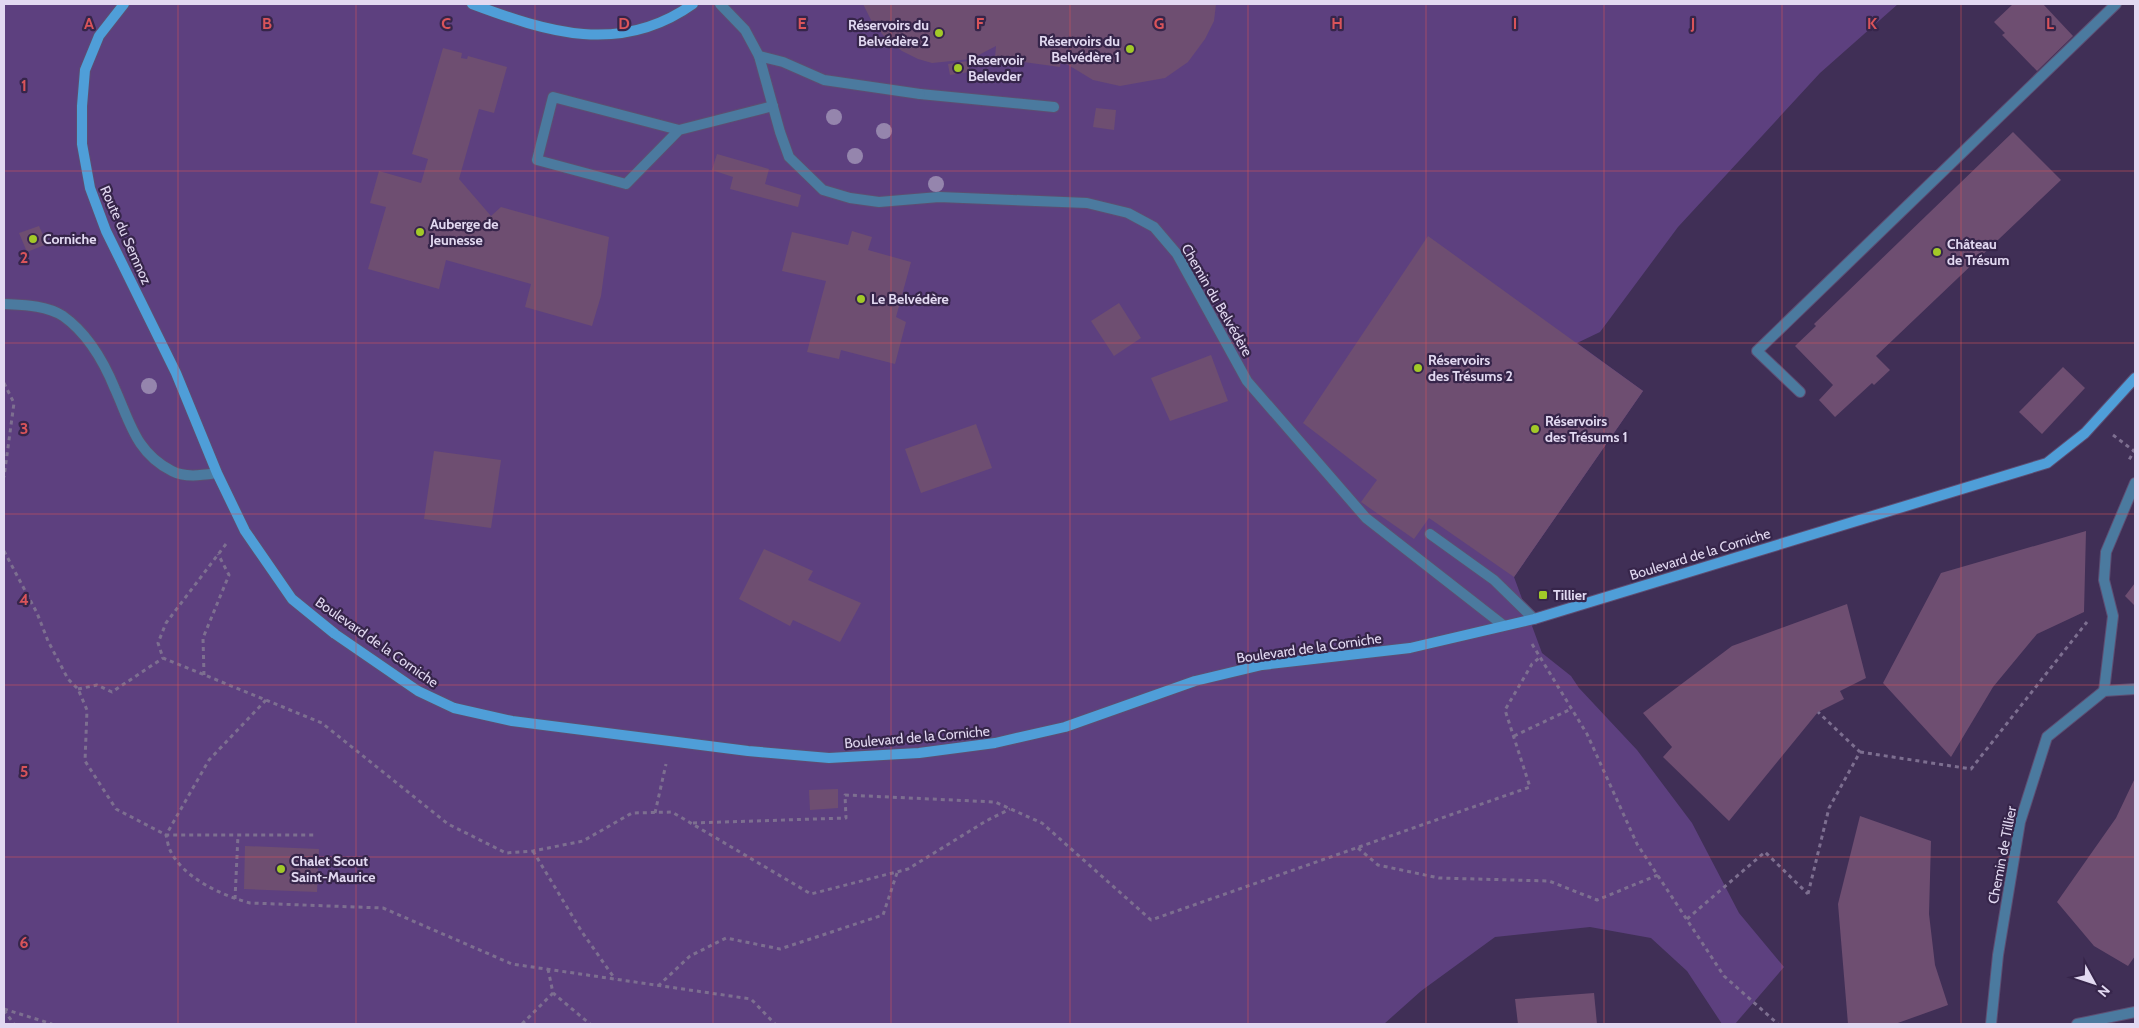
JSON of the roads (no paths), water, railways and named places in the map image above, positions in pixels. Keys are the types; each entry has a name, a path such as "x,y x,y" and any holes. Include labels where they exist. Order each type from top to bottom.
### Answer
{"main road":[{"name":"Route du Semnoz","path":"124,4 99,36 85,70 82,106 82,144 90,188 106,230 176,373 217,473"},
{"path":"472,4 555,32 586,36 622,33 654,24 683,11 693,4"},
{"name":"Boulevard de la Corniche","path":"217,473 242,524 266,564 292,599 335,634 418,691 454,708 512,721 672,742 829,758 919,753 995,743 1064,727 1195,681 1224,674 1262,666 1410,648 1534,619 2047,463 2085,432 2135,378"}],"street":[{"name":"Chemin du Belvédère","path":"720,4 745,30 759,56 789,157 823,190 850,198 879,202 939,197 1086,204 1128,213 1154,227 1177,254 1247,381 1366,518 1503,625"},
{"path":"1800,392 1757,351 2116,4"},
{"path":"759,56 783,62 824,80 920,94 1054,107"},
{"path":"679,130 626,184 537,160 553,97 679,130 773,106"},
{"path":"4,304 37,306 61,315 82,332 102,362 116,390 128,424 138,442 155,459 173,472 198,476 217,473"},
{"path":"2135,483 2106,552 2104,580 2113,616 2104,691 2135,689"},
{"path":"1430,534 1494,580 1534,619"},
{"name":"Chemin de Tillier","path":"1991,1024 1998,955 2020,822 2047,737 2104,691"},
{"path":"2077,1024 2135,1012"}],"place":[{"name":"Réservoirs du Belvédère 2","path":"939,33"},
{"name":"Réservoirs du Belvédère 1","path":"1130,49"},
{"name":"Reservoir Belevder","path":"958,68"},
{"name":"Auberge de Jeunesse","path":"420,232"},
{"name":"Corniche","path":"33,239"},
{"name":"Château de Trésum","path":"1937,252"},
{"name":"Le Belvédère","path":"861,299"},
{"name":"Réservoirs des Trésums 2","path":"1418,368"},
{"name":"Réservoirs des Trésums 1","path":"1535,429"},
{"name":"Tillier","path":"1543,595"},
{"name":"Chalet Scout Saint-Maurice","path":"281,869"}]}
